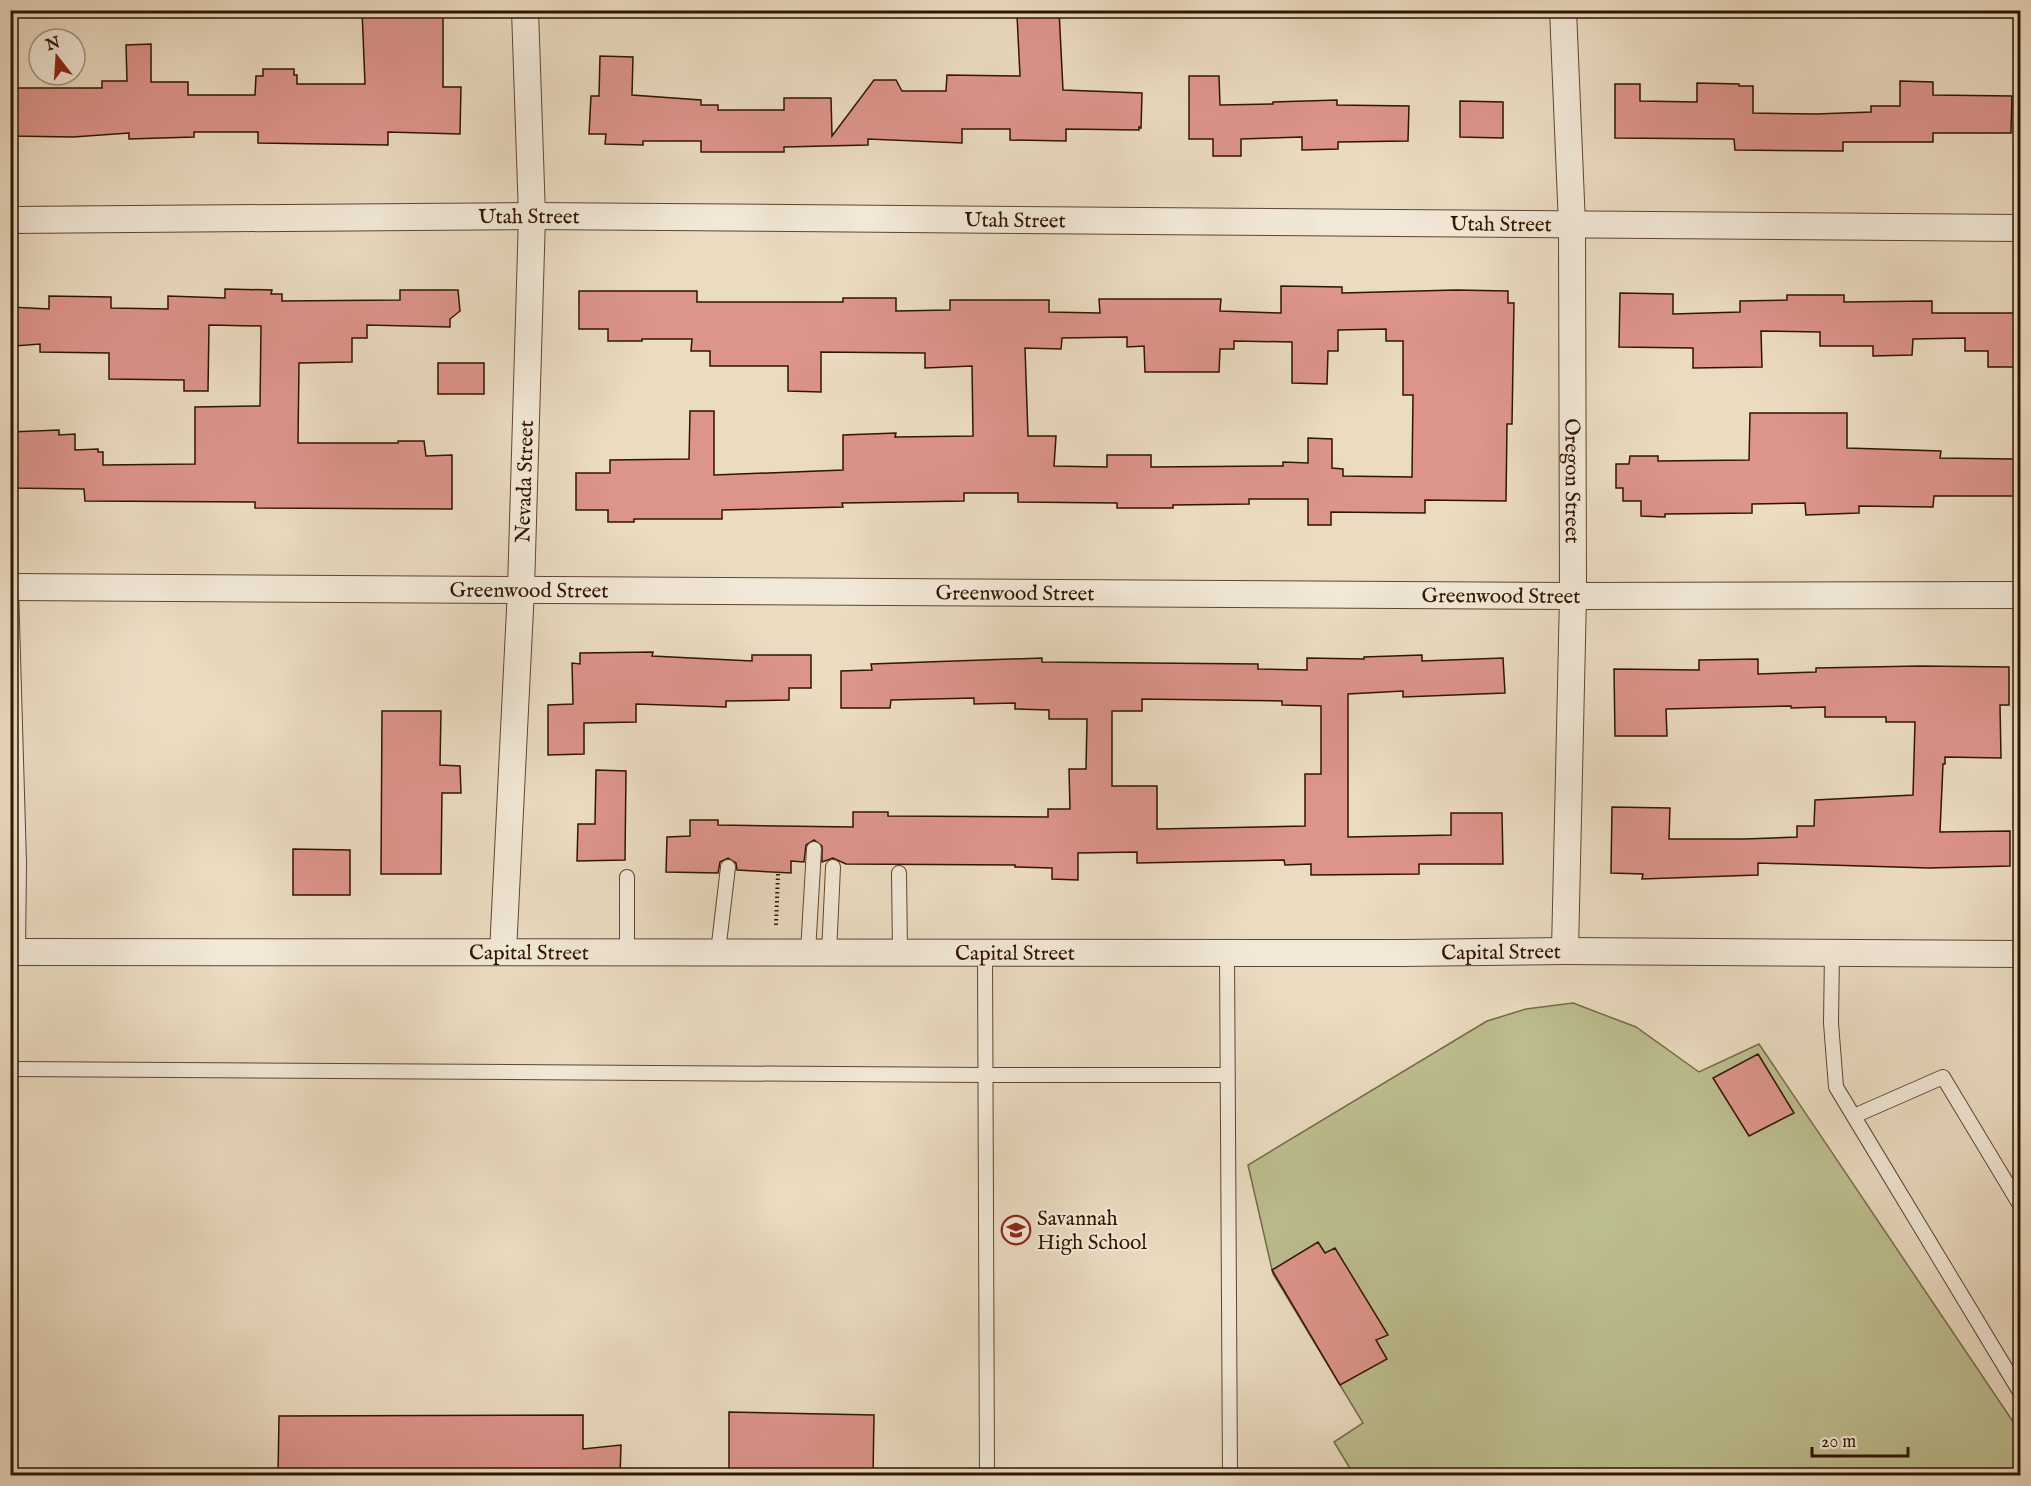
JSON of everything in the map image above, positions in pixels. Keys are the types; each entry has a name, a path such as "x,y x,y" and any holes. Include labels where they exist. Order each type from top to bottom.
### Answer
{"street":[{"name":"Nevada Street","path":"503,952 521,589 532,216 525,10"},
{"name":"Oregon Street","path":"1563,10 1572,225 1574,596 1565,951"},
{"name":"Utah Street","path":"10,220 532,216 2020,228"},
{"name":"Greenwood Street","path":"11,586 1574,596 2020,595"},
{"name":"Capital Street","path":"14,952 1565,951 2020,954"}],"lane":[{"path":"11,586 14,952"},
{"path":"814,849 819,952"},
{"path":"718,952 728,867"},
{"path":"819,952 833,867"},
{"path":"899,873 900,952"},
{"path":"627,877 627,952"},
{"path":"985,952 987,1476"},
{"path":"1832,952 1831,1023 1836,1087 2020,1392"},
{"path":"1227,953 1230,1476"},
{"path":"10,1069 1228,1075"},
{"path":"1854,1116 1943,1077 2020,1205"}],"path":[{"path":"776,952 777,873"}],"green space":[{"path":"1573,1003 1636,1027 1699,1072 1759,1044 2020,1432 2020,1475 1354,1475 1334,1442 1363,1423 1273,1274 1248,1165 1487,1021 1526,1009"}],"building":[{"path":"362,10 432,10 432,16 443,16 443,87 461,87 460,134 388,132 388,145 258,143 258,132 194,132 194,137 129,139 129,133 73,137 10,136 10,88 102,88 102,81 127,81 126,45 151,44 151,82 188,82 188,95 255,95 256,76 263,76 263,69 294,69 297,84 365,84"},
{"path":"1029,10 1059,10 1063,90 1142,93 1141,128 1139,127 1139,130 1066,129 1066,141 1010,140 1010,129 962,129 962,143 868,139 868,145 784,147 784,152 701,152 701,141 643,141 643,145 605,144 606,134 589,134 591,96 599,96 600,56 633,57 632,95 701,100 701,105 718,105 718,110 784,110 784,98 831,98 832,136 874,80 896,80 902,91 946,91 947,75 1020,76 1017,15 1029,15"},
{"path":"1189,76 1219,76 1220,105 1337,100 1337,105 1409,106 1408,141 1338,142 1338,149 1302,150 1302,137 1241,139 1241,156 1213,156 1213,139 1189,139"},
{"path":"1900,81 1933,82 1933,95 2012,96 2011,133 1933,133 1933,142 1843,142 1843,151 1735,150 1734,139 1615,138 1615,84 1640,84 1640,101 1697,102 1697,83 1753,86 1753,113 1816,114 1871,112 1871,106 1900,106"},
{"path":"1460,101 1503,102 1503,138 1460,137"},
{"path":"1281,286 1342,287 1342,293 1508,291 1508,303 1514,303 1512,424 1507,424 1506,501 1425,500 1425,513 1331,512 1331,525 1308,525 1308,499 1249,499 1249,504 1117,508 1117,503 1018,502 1018,493 964,493 964,501 842,503 843,507 722,510 722,519 634,519 634,522 608,522 608,510 576,510 576,473 610,473 610,460 689,459 690,411 714,411 714,475 843,470 843,435 896,433 895,437 973,436 972,366 925,368 925,353 821,352 821,392 788,391 788,366 710,366 710,351 691,351 692,339 608,341 608,329 579,329 579,291 697,291 697,302 843,302 843,298 896,298 896,311 950,310 950,300 1049,300 1049,312 1100,313 1099,299 1221,299 1220,311 1281,313","holes":["1386,329 1386,341 1403,341 1403,395 1413,395 1412,477 1343,476 1343,469 1332,468 1332,439 1308,438 1308,463 1283,462 1283,466 1151,467 1151,455 1107,455 1107,467 1054,466 1056,436 1028,436 1025,348 1061,349 1062,338 1127,337 1127,347 1144,346 1145,372 1219,372 1220,349 1234,349 1234,341 1292,342 1292,383 1327,384 1328,351 1338,351 1338,330"]},
{"path":"225,289 272,290 271,294 282,294 282,301 400,300 400,290 458,290 460,311 450,319 450,327 367,325 367,338 352,338 352,362 299,363 298,443 424,441 426,456 452,455 452,509 255,508 255,502 85,501 84,489 10,488 10,432 59,430 59,435 75,434 75,450 98,449 98,452 103,452 103,465 195,464 195,407 260,406 261,326 209,325 208,391 184,391 184,380 109,379 109,353 40,352 40,344 15,346 15,343 10,343 10,307 49,309 49,296 111,297 111,308 168,309 168,296 225,298"},
{"path":"1620,293 1673,294 1673,314 1740,312 1740,301 1787,300 1787,295 1844,295 1844,302 1932,301 1932,313 2015,313 2016,337 2020,337 2020,367 1988,367 1988,351 1965,351 1965,338 1913,339 1912,355 1873,356 1873,346 1820,346 1820,332 1761,331 1762,367 1693,368 1693,348 1619,347"},
{"path":"438,363 484,363 484,394 438,394"},
{"path":"1750,413 1847,413 1847,448 1941,451 1940,458 2014,459 2014,496 1934,496 1933,507 1859,506 1859,513 1806,515 1805,503 1752,504 1752,513 1665,514 1665,517 1641,516 1641,501 1623,501 1623,488 1616,488 1616,464 1629,464 1630,456 1658,456 1658,461 1749,460"},
{"path":"653,652 652,656 752,661 752,655 811,655 811,688 789,688 789,700 726,701 726,707 636,704 636,722 584,723 584,754 548,755 548,705 573,704 572,663 580,664 580,653"},
{"path":"1422,655 1422,661 1503,658 1505,693 1403,697 1403,691 1348,694 1348,837 1451,835 1451,813 1502,813 1503,864 1419,864 1419,874 1311,875 1311,864 1285,865 1284,860 1137,863 1137,852 1078,853 1078,880 1052,879 1052,868 1015,867 1015,865 846,864 833,858 822,862 822,846 814,840 806,845 804,862 791,861 791,873 737,870 736,863 728,858 720,862 718,873 666,872 667,837 690,836 690,820 718,820 718,825 853,827 853,812 888,812 888,816 1048,817 1048,809 1070,809 1069,769 1086,769 1087,719 1049,719 1049,710 1015,709 1015,703 974,704 974,698 891,700 890,708 841,708 841,671 872,670 871,664 1042,658 1042,662 1258,664 1258,669 1307,670 1307,658 1364,659 1364,657","holes":["1142,699 1282,701 1282,705 1321,706 1321,774 1305,774 1305,826 1157,829 1157,786 1112,786 1112,711 1142,711"]},
{"path":"1758,659 1758,674 1816,672 1816,668 2009,667 2009,705 2000,705 2001,758 1945,757 1940,832 2010,831 2010,866 1929,868 1758,863 1758,875 1642,879 1643,874 1611,873 1612,807 1670,808 1669,839 1797,837 1797,826 1814,826 1815,800 1913,795 1915,722 1886,722 1886,717 1825,717 1825,707 1666,709 1667,736 1615,736 1614,669 1699,670 1699,660"},
{"path":"382,711 441,711 440,765 460,766 461,793 442,793 441,874 381,874"},
{"path":"596,770 626,771 625,860 577,861 578,824 595,824"},
{"path":"293,849 350,850 350,895 293,895"},
{"path":"1758,1054 1794,1113 1749,1136 1713,1078"},
{"path":"1318,1242 1325,1253 1335,1248 1388,1335 1376,1340 1387,1359 1340,1385 1272,1270"},
{"path":"729,1412 874,1415 873,1476 729,1476"},
{"path":"583,1415 583,1449 621,1445 620,1476 278,1476 279,1416"}],"place":[{"name":"Savannah High School","path":"1016,1230"}]}
